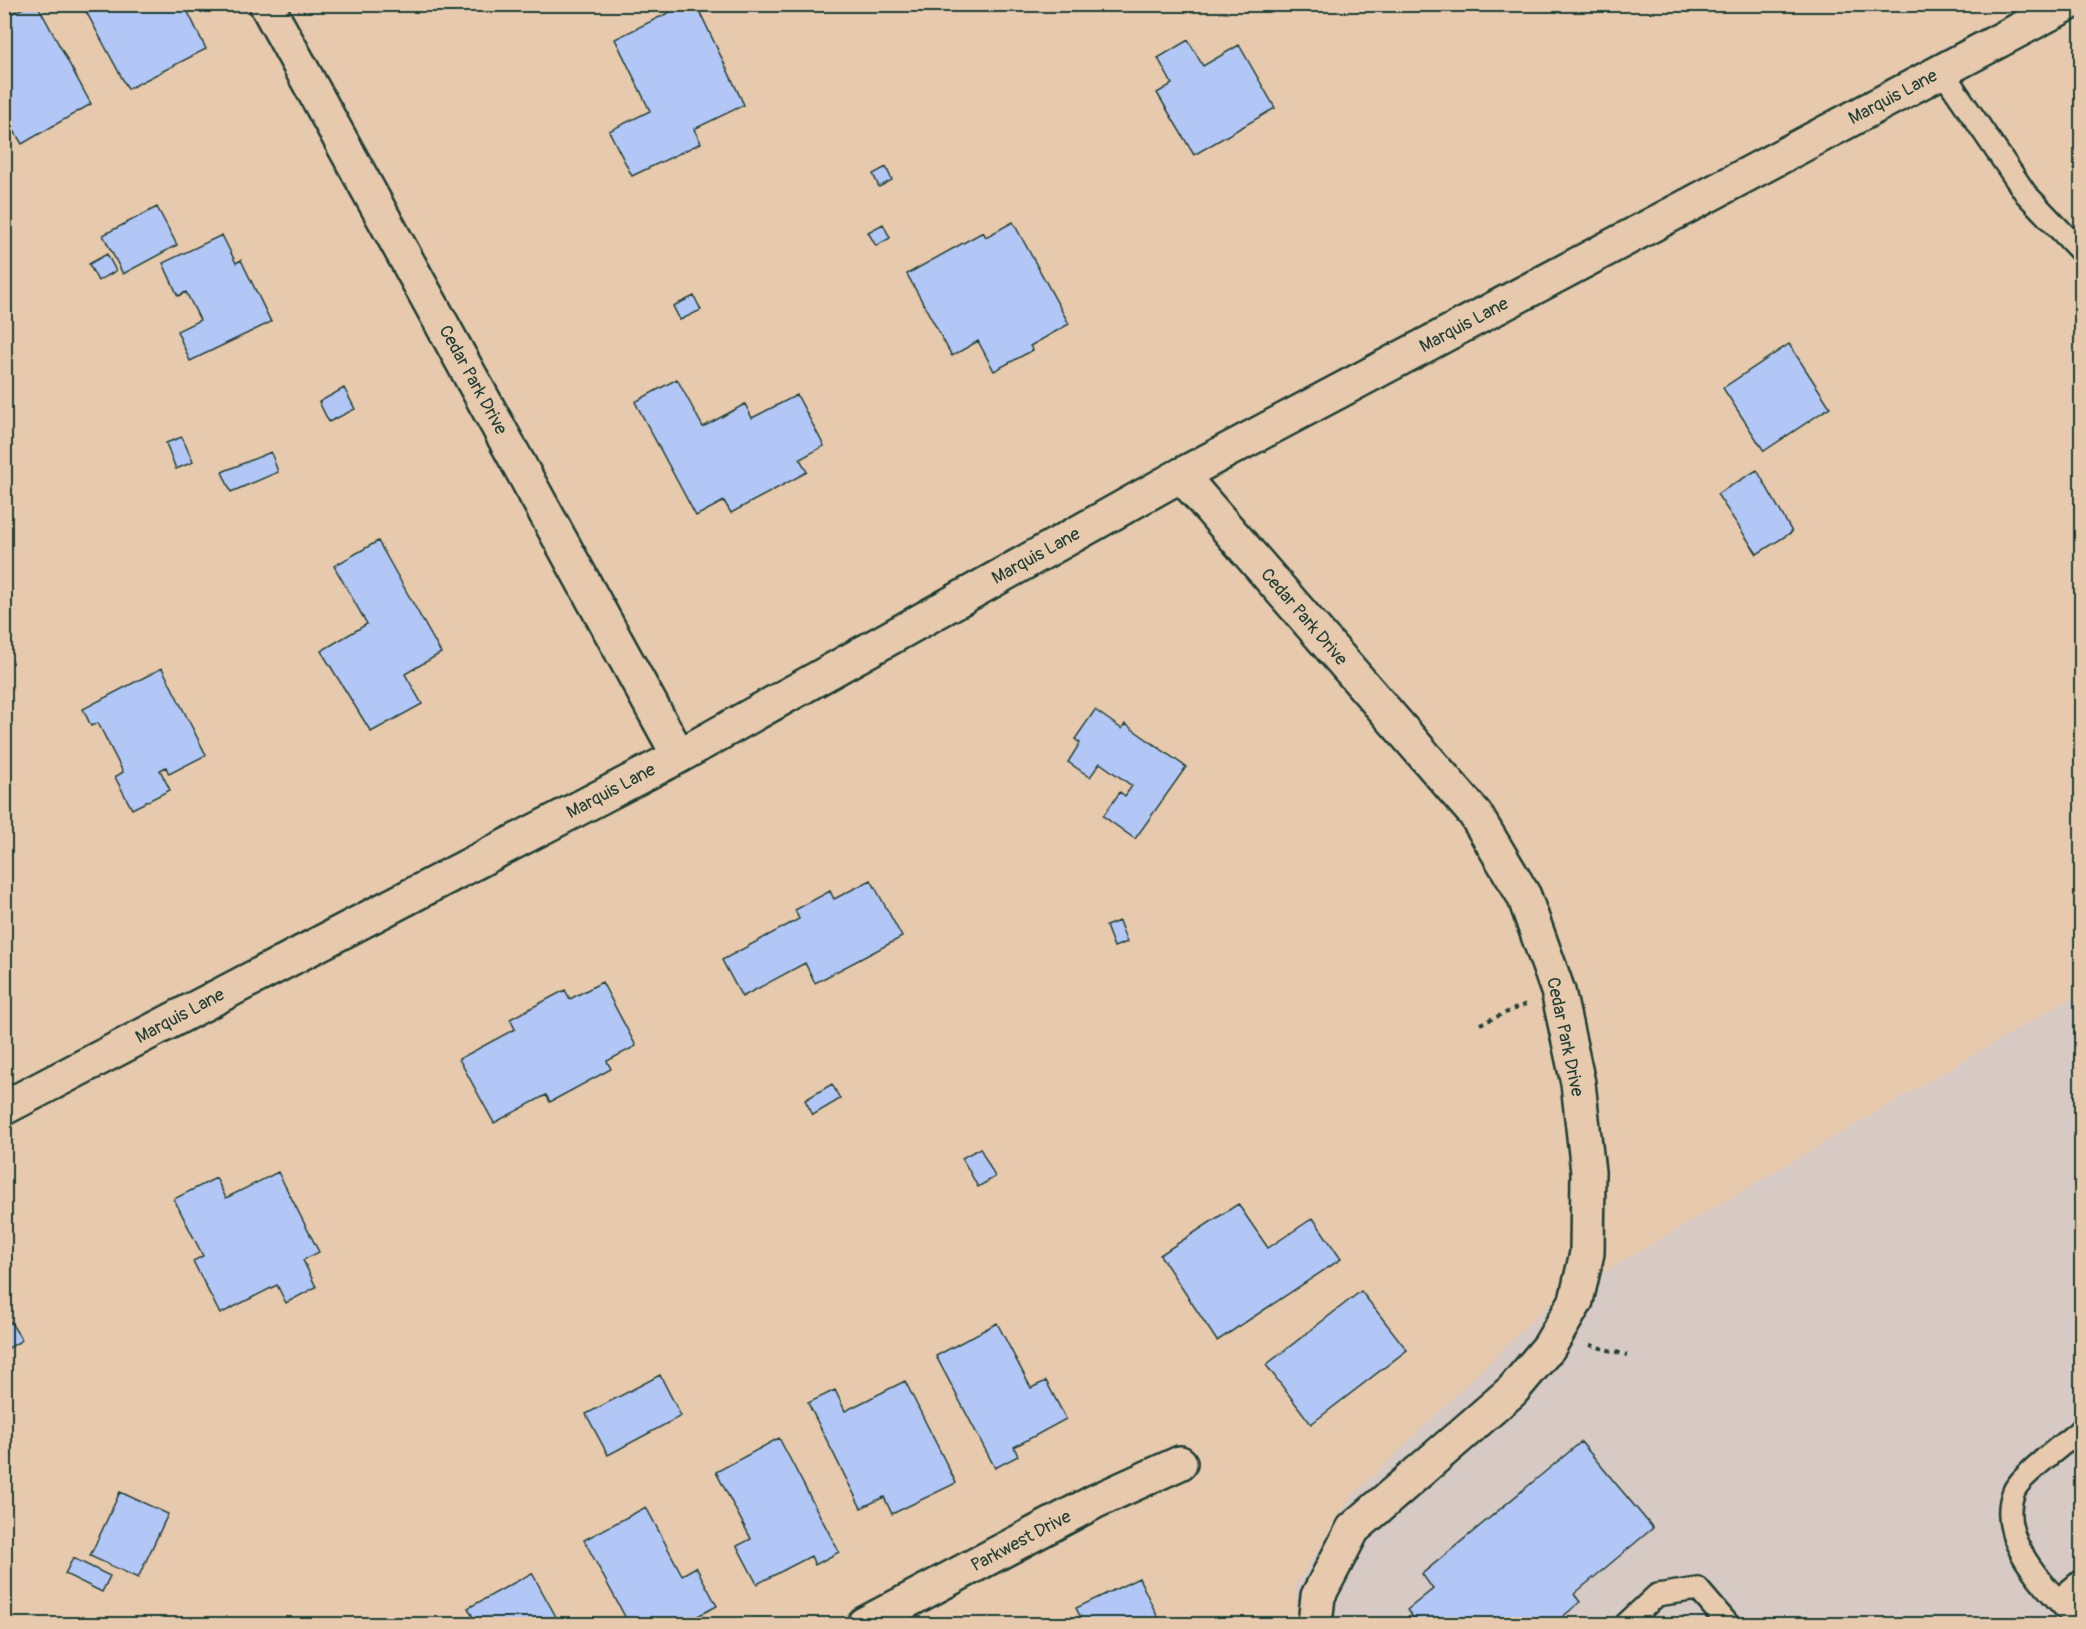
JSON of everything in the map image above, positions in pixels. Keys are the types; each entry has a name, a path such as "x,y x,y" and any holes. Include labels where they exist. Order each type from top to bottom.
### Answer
{"street":[{"name":"Cedar Park Drive","path":"266,4 679,756"},
{"name":"Marquis Lane","path":"4,1108 679,756 1181,475 2068,4"},
{"name":"Cedar Park Drive","path":"1181,475 1475,814 1524,896 1558,991 1578,1083 1588,1172 1587,1253 1576,1300 1549,1347 1512,1390 1353,1529 1318,1596 1315,1624"},
{"name":"Parkwest Drive","path":"864,1624 1096,1501 1180,1463"}],"lane":[{"path":"1942,71 2026,194 2082,253"},
{"path":"2079,1624 2029,1565 2013,1535 2011,1509 2015,1489 2082,1429"},
{"path":"2058,1600 2082,1580"},
{"path":"1626,1624 1657,1594 1698,1589 1728,1624"}],"path":[{"path":"1480,1024 1558,991"}],"shaded area":[{"path":"2081,992 2081,1624 1298,1624 1295,1586 1351,1497 1548,1305"}],"building":[{"path":"32,4 37,4 91,104 22,144 4,114 4,17"},
{"path":"82,4 184,4 206,49 128,89"},
{"path":"686,4 696,4 744,105 694,129 701,143 632,176 609,131 650,111 615,39"},
{"path":"1188,40 1203,66 1239,45 1275,108 1194,155 1157,93 1172,84 1158,58"},
{"path":"886,167 892,180 879,187 873,174"},
{"path":"157,207 177,245 123,274 103,235"},
{"path":"1013,222 1069,324 1030,346 1033,350 994,371 978,341 952,356 907,274 983,232 986,237"},
{"path":"883,224 890,238 876,246 868,232"},
{"path":"222,235 236,263 241,260 271,322 190,361 177,331 200,320 186,292 178,296 163,263"},
{"path":"107,254 116,271 98,281 89,264"},
{"path":"694,296 701,310 680,320 673,306"},
{"path":"1789,344 1830,407 1764,451 1723,388"},
{"path":"677,379 703,427 745,404 752,418 797,395 824,446 800,459 807,472 731,513 724,501 696,516 635,402"},
{"path":"344,388 355,409 329,422 319,402"},
{"path":"182,437 193,462 176,469 166,443"},
{"path":"271,452 278,472 231,492 222,472"},
{"path":"1757,470 1792,532 1757,554 1717,494"},
{"path":"378,541 441,653 405,674 422,704 371,732 321,651 367,624 334,566"},
{"path":"162,668 206,755 169,774 166,767 160,770 170,790 132,809 115,777 123,772 98,723 91,726 83,709"},
{"path":"1095,710 1122,729 1125,724 1186,767 1135,839 1103,816 1120,792 1125,796 1132,786 1100,763 1090,777 1068,762 1080,743 1075,739"},
{"path":"871,880 902,937 815,983 805,963 742,997 722,960 799,919 795,910 830,891 834,899"},
{"path":"1119,921 1127,942 1114,947 1106,926"},
{"path":"602,982 636,1046 607,1061 611,1069 550,1102 546,1095 494,1123 459,1059 515,1029 510,1019 565,990 570,999"},
{"path":"832,1084 840,1099 813,1115 805,1100"},
{"path":"980,1148 995,1177 978,1187 962,1158"},
{"path":"278,1172 319,1252 303,1260 316,1287 286,1303 277,1285 220,1314 193,1261 203,1256 174,1199 216,1178 226,1198"},
{"path":"1238,1204 1268,1248 1313,1218 1341,1259 1217,1341 1160,1255"},
{"path":"1361,1291 1407,1350 1311,1424 1266,1365"},
{"path":"4,1312 22,1340 4,1351"},
{"path":"997,1323 1031,1388 1046,1381 1066,1419 1014,1447 1018,1456 995,1468 936,1356"},
{"path":"660,1375 681,1416 608,1455 586,1414"},
{"path":"905,1381 956,1483 892,1514 884,1497 861,1508 808,1403 835,1390 845,1411"},
{"path":"779,1438 839,1552 815,1565 811,1556 757,1584 737,1546 751,1539 716,1472"},
{"path":"1581,1442 1653,1528 1574,1594 1580,1602 1554,1624 1546,1624 1542,1620 1537,1624 1419,1624 1407,1610 1433,1589 1422,1574"},
{"path":"120,1492 168,1514 138,1578 90,1556"},
{"path":"646,1507 682,1575 696,1567 717,1606 682,1624 629,1624 584,1540"},
{"path":"73,1558 110,1576 102,1592 65,1574"},
{"path":"532,1573 560,1624 477,1624 468,1608"},
{"path":"1139,1578 1161,1624 1084,1624 1076,1608"}]}
